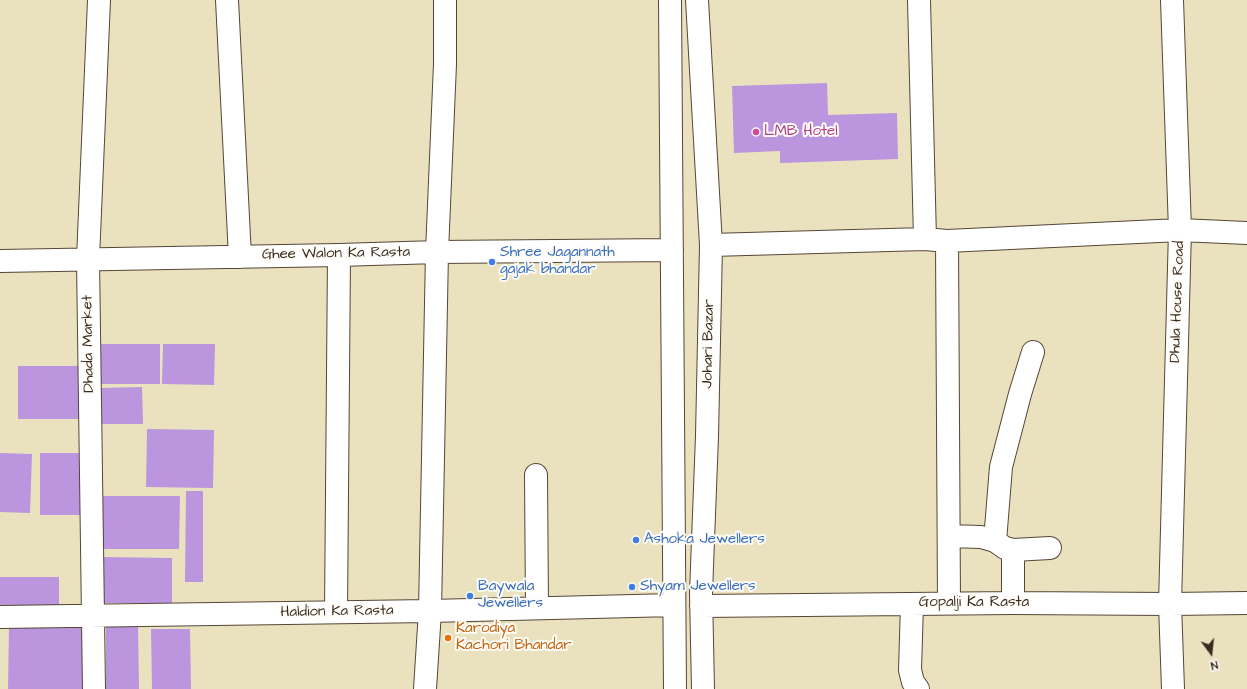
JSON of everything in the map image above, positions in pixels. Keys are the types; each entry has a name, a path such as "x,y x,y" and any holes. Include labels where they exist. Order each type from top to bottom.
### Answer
{"street":[{"name":"Dhada Market","path":"94,689 88,259 99,0"},
{"path":"227,0 240,256"},
{"path":"425,689 430,610 437,252 445,64 445,0"},
{"path":"670,0 675,689"},
{"name":"Johari Bazar","path":"697,0 711,245 707,436 701,606 703,689"},
{"path":"919,0 924,240"},
{"name":"Dhula House Road","path":"1172,0 1180,230 1170,604 1173,689"},
{"path":"711,245 947,240 1180,230 1247,233"},
{"path":"947,240 949,603"},
{"name":"Ghee Walon Ka Rasta","path":"0,261 437,252 672,250"},
{"path":"336,612 339,255"},
{"path":"1013,603 1004,546 1001,467 1020,394 1033,352"},
{"path":"536,475 537,608"},
{"path":"949,536 981,537 1004,546 1050,548"},
{"name":"Gopalji Ka Rasta","path":"701,606 949,603 1247,603"},
{"path":"912,604 910,670 913,682 918,689"},
{"name":"Haldion Ka Rasta","path":"0,617 674,605"}],"building":[{"path":"827,83 828,115 897,113 898,159 780,163 780,151 734,153 732,86"},
{"path":"99,344 160,344 160,384 99,384"},
{"path":"163,344 215,344 214,385 162,384"},
{"path":"18,366 82,366 81,419 18,419"},
{"path":"142,387 143,424 98,424 98,388"},
{"path":"147,429 214,430 213,488 146,487"},
{"path":"0,453 32,454 30,513 0,512"},
{"path":"40,453 83,453 83,515 40,515"},
{"path":"186,491 203,491 203,582 185,582"},
{"path":"99,496 180,496 179,549 99,549"},
{"path":"103,557 172,558 172,603 103,603"},
{"path":"0,577 59,577 59,606 0,606"},
{"path":"138,625 139,689 106,689 106,626"},
{"path":"9,627 89,628 88,689 8,689"},
{"path":"151,629 190,629 191,689 152,689"}],"place":[{"name":"LMB Hotel","path":"756,132"},
{"name":"Shree Jagannath gajak bhandar","path":"492,262"},
{"name":"Ashoka Jewellers","path":"636,540"},
{"name":"Shyam Jewellers","path":"632,587"},
{"name":"Baywala Jewellers","path":"470,596"},
{"name":"Karodiya Kachori Bhandar","path":"448,638"}]}
